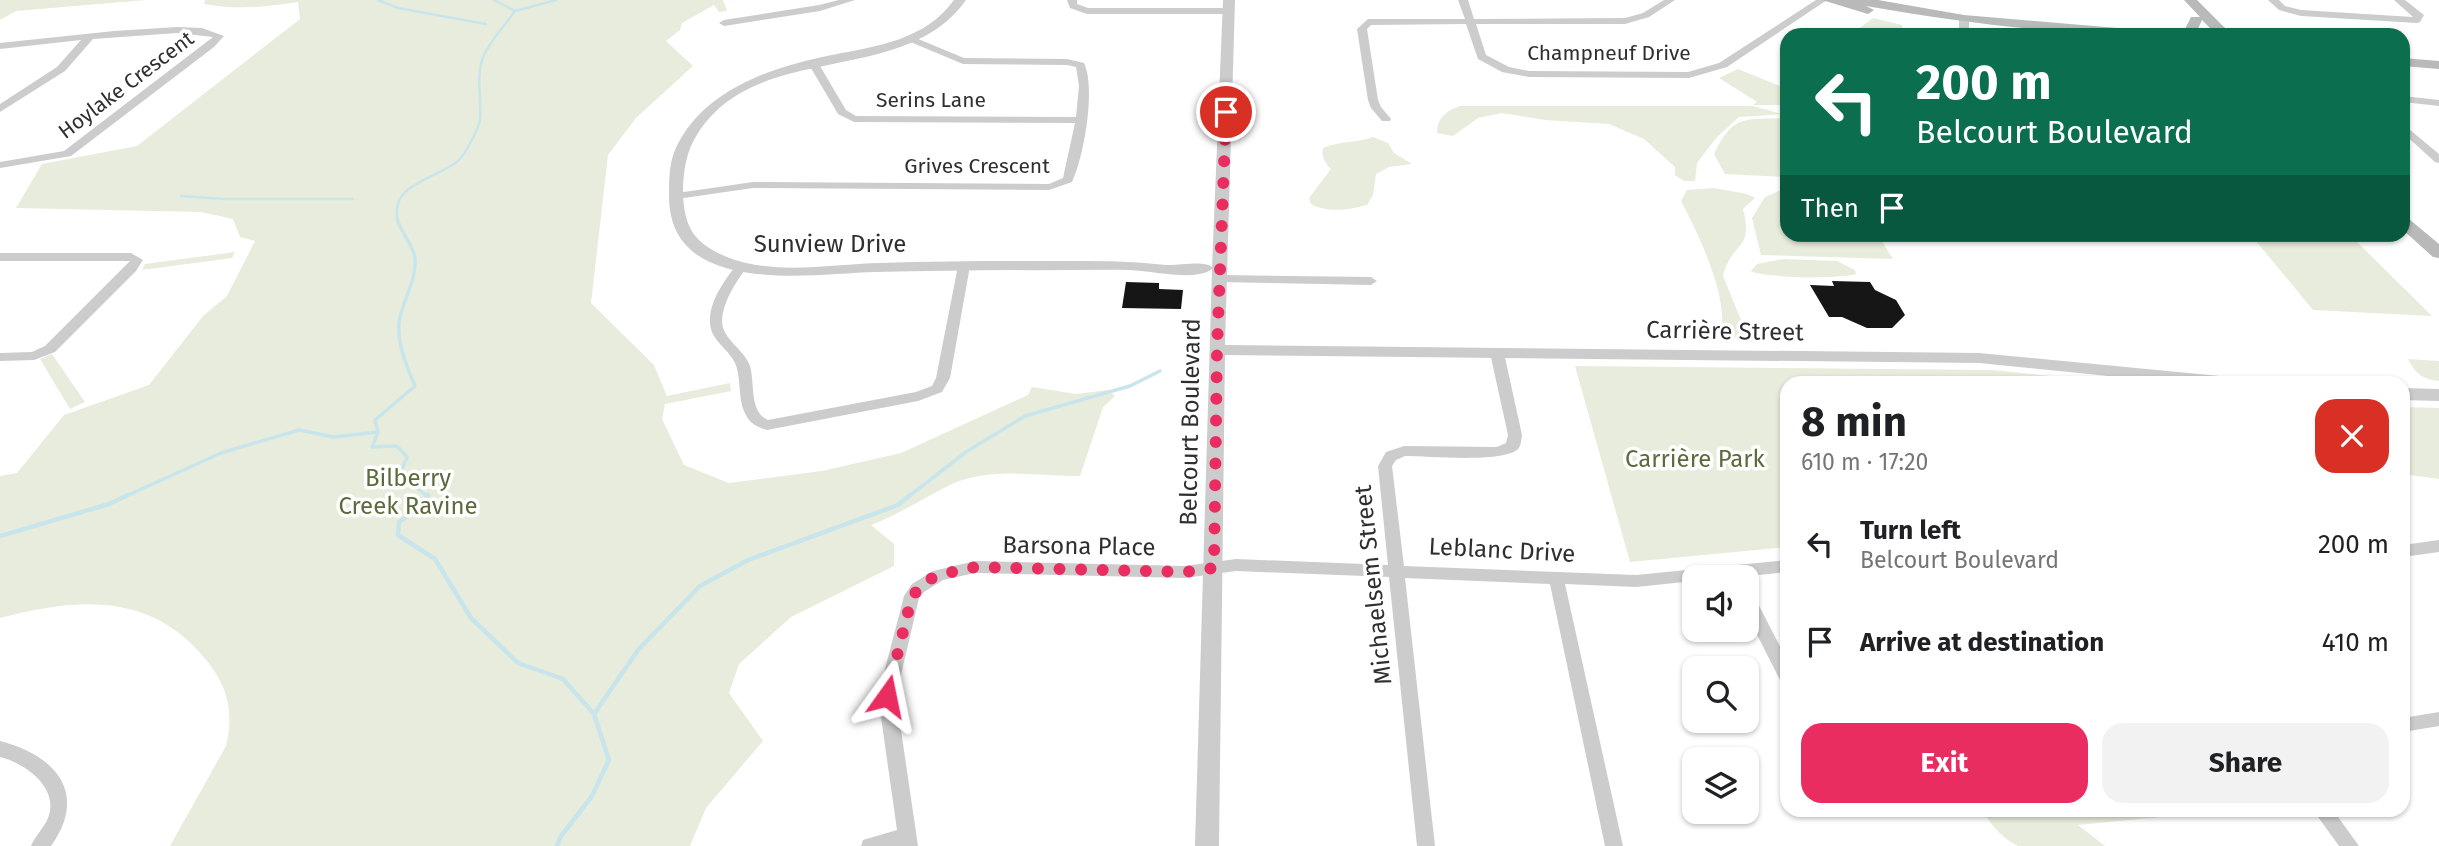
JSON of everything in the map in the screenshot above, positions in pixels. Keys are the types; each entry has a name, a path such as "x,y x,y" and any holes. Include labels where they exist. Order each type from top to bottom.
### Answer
{"main road":[{"path":"1828,0 1902,17 1988,28"},
{"path":"1856,0 1964,27"},
{"path":"2176,0 2196,20 2211,28"},
{"path":"2190,0 2211,28"},
{"path":"2192,28 2196,20"},
{"path":"2410,55 2439,57"},
{"path":"2410,63 2439,65"},
{"path":"2410,212 2439,236"},
{"path":"2410,228 2439,253"}],"street":[{"path":"798,0 802,11"},
{"path":"724,23 802,11 850,0"},
{"name":"Sunview Drive","path":"960,0 942,21 911,39 813,63 757,82 723,102 703,119 681,153 678,219 689,239 711,255 741,267 794,272 964,267 1148,267 1215,272"},
{"path":"1072,0 1073,6 1087,11 1229,6"},
{"name":"Champneuf Drive","path":"1463,0 1482,57 1506,70 1529,74 1689,75 1723,65 1822,0"},
{"path":"1386,119 1373,100 1362,29 1364,24 1382,20 1625,21 1646,15 1670,0"},
{"path":"2273,0 2283,8 2301,13 2417,20 2418,15 2399,0"},
{"name":"Belcourt Boulevard","path":"1207,846 1208,713 1214,568 1217,350 1215,272 1229,6"},
{"name":"Hoylake Crescent","path":"0,46 146,31 198,32 219,36 211,45 67,154 0,165"},
{"path":"0,109 61,69 89,37"},
{"name":"Grives Crescent","path":"677,196 753,185 1064,184 1070,176 1084,84 1084,71 1080,65 1067,62 963,61 911,39"},
{"name":"Serins Lane","path":"813,63 842,112 854,119 1079,120"},
{"path":"2410,101 2439,103"},
{"path":"2410,133 2439,160"},
{"path":"0,257 121,256 137,260 50,349 34,356 0,357"},
{"path":"741,267 732,278 720,305 717,327 719,335 741,360 750,415 754,420 767,425 905,398 937,389 943,378 964,267"},
{"path":"1215,272 1371,281"},
{"name":"Carrière Street","path":"1217,350 1979,358 2160,376"},
{"name":"Michaelsem Street","path":"1426,846 1385,466 1396,452 1499,452 1513,446 1516,435 1497,353"},
{"path":"2410,394 2439,395"},
{"path":"2410,550 2439,546"},
{"name":"Leblanc Drive","path":"1214,568 1236,565 1396,569 1636,581 1682,578"},
{"name":"Barsona Place","path":"908,841 887,696 906,613 918,588 939,575 975,567 1185,572 1214,568"},
{"name":"Leblanc Drive","path":"1759,570 1780,567"},
{"path":"1556,577 1614,846"},
{"path":"1759,622 1780,663"},
{"path":"2410,724 2439,719"},
{"path":"0,749 20,754 35,765 51,782 60,799 55,821 40,846"},
{"path":"2327,817 2350,846"},
{"path":"870,846 908,841"}],"green space":[{"path":"0,0 146,0 16,11 0,20"},
{"name":"Bilberry Creek Ravine","path":"205,0 723,0 727,11 719,12 714,5 682,23 680,30 666,41 693,66 636,118 608,155 591,303 654,365 667,396 730,383 731,391 665,404 662,419 684,465 729,483 822,471 901,453 1028,395 1032,387 1076,394 1108,390 1115,396 1103,407 1080,476 999,474 967,479 871,525 894,544 894,566 791,617 739,664 729,693 763,741 706,808 690,846 170,846 226,746 229,711 220,681 207,661 186,638 163,622 138,612 86,604 58,606 0,618 0,476 17,473 64,415 149,385 203,316 227,296 255,241 240,237 233,219 201,212 16,208 42,164 137,146 300,19 298,2 239,7 204,4"},
{"path":"1873,18 1902,25 1902,28 1859,28"},
{"path":"1738,69 1780,86 1780,105 1753,105 1757,102 1719,78"},
{"path":"1460,106 1753,106 1780,114 1739,117 1717,137 1697,163 1695,181 1684,181 1675,175 1675,167 1644,139 1609,124 1545,120 1502,113 1478,118 1453,136 1437,133 1439,123 1450,110"},
{"path":"1780,118 1780,177 1725,174 1714,154 1728,131 1742,121"},
{"path":"1373,137 1388,143 1394,153 1412,164 1389,167 1376,174 1373,195 1367,205 1338,210 1311,204 1309,198 1331,169 1324,160 1323,148"},
{"path":"1714,188 1755,198 1743,209 1746,223 1744,240 1731,256 1723,276 1744,327 1758,333 1753,342 1732,337 1722,325 1722,311 1715,279 1681,201 1687,190"},
{"path":"1780,190 1780,242 1882,242 1893,259 1761,255 1752,218 1765,197"},
{"path":"2257,242 2357,242 2432,316 2313,310"},
{"path":"235,252 232,258 142,270 145,264"},
{"path":"1783,259 1837,261 1855,270 1856,274 1802,277 1751,271 1757,264"},
{"path":"52,354 85,402 70,409 40,359"},
{"path":"2408,359 2439,361 2439,381 2420,375"},
{"name":"Carrière Park","path":"1575,366 1992,370 2051,376 1780,376 1780,548 1630,562"},
{"path":"2410,407 2439,408 2439,479 2410,475"},
{"path":"1987,817 2160,817 2078,825 2105,846 2018,846 1997,831"}],"building":[{"path":"1832,281 1870,282 1875,290 1896,300 1905,315 1892,328 1867,328 1842,317 1829,317 1810,285 1834,286"},
{"path":"1126,282 1159,283 1159,289 1183,290 1181,309 1122,308"}],"waterway":[{"path":"378,0 398,8 486,24"},
{"path":"494,0 515,11"},
{"path":"515,11 556,0"},
{"path":"398,220 397,207 401,197 419,182 453,165 469,145 480,119 481,63 490,44 515,11"},
{"path":"181,196 224,199 353,199"},
{"path":"378,432 375,420 415,386 403,355 399,322 414,275 415,258 397,218"},
{"path":"908,497 966,452 1025,416 1130,386 1160,371"},
{"path":"124,497 221,453 299,430 334,437 378,432"},
{"path":"378,432 372,447 397,446 407,457 400,474 427,496"},
{"path":"0,536 109,504 128,495"},
{"path":"594,714 638,650 700,586 748,560 898,505 910,495"},
{"path":"427,496 418,509 399,522 398,535 435,559 471,618 518,663 563,679 594,714"},
{"path":"557,846 561,836 592,796 609,760 594,714"}],"route":[{"path":"887,696 912,596 928,580 939,575 975,567 1185,572 1214,568 1217,350 1226,112"}]}
